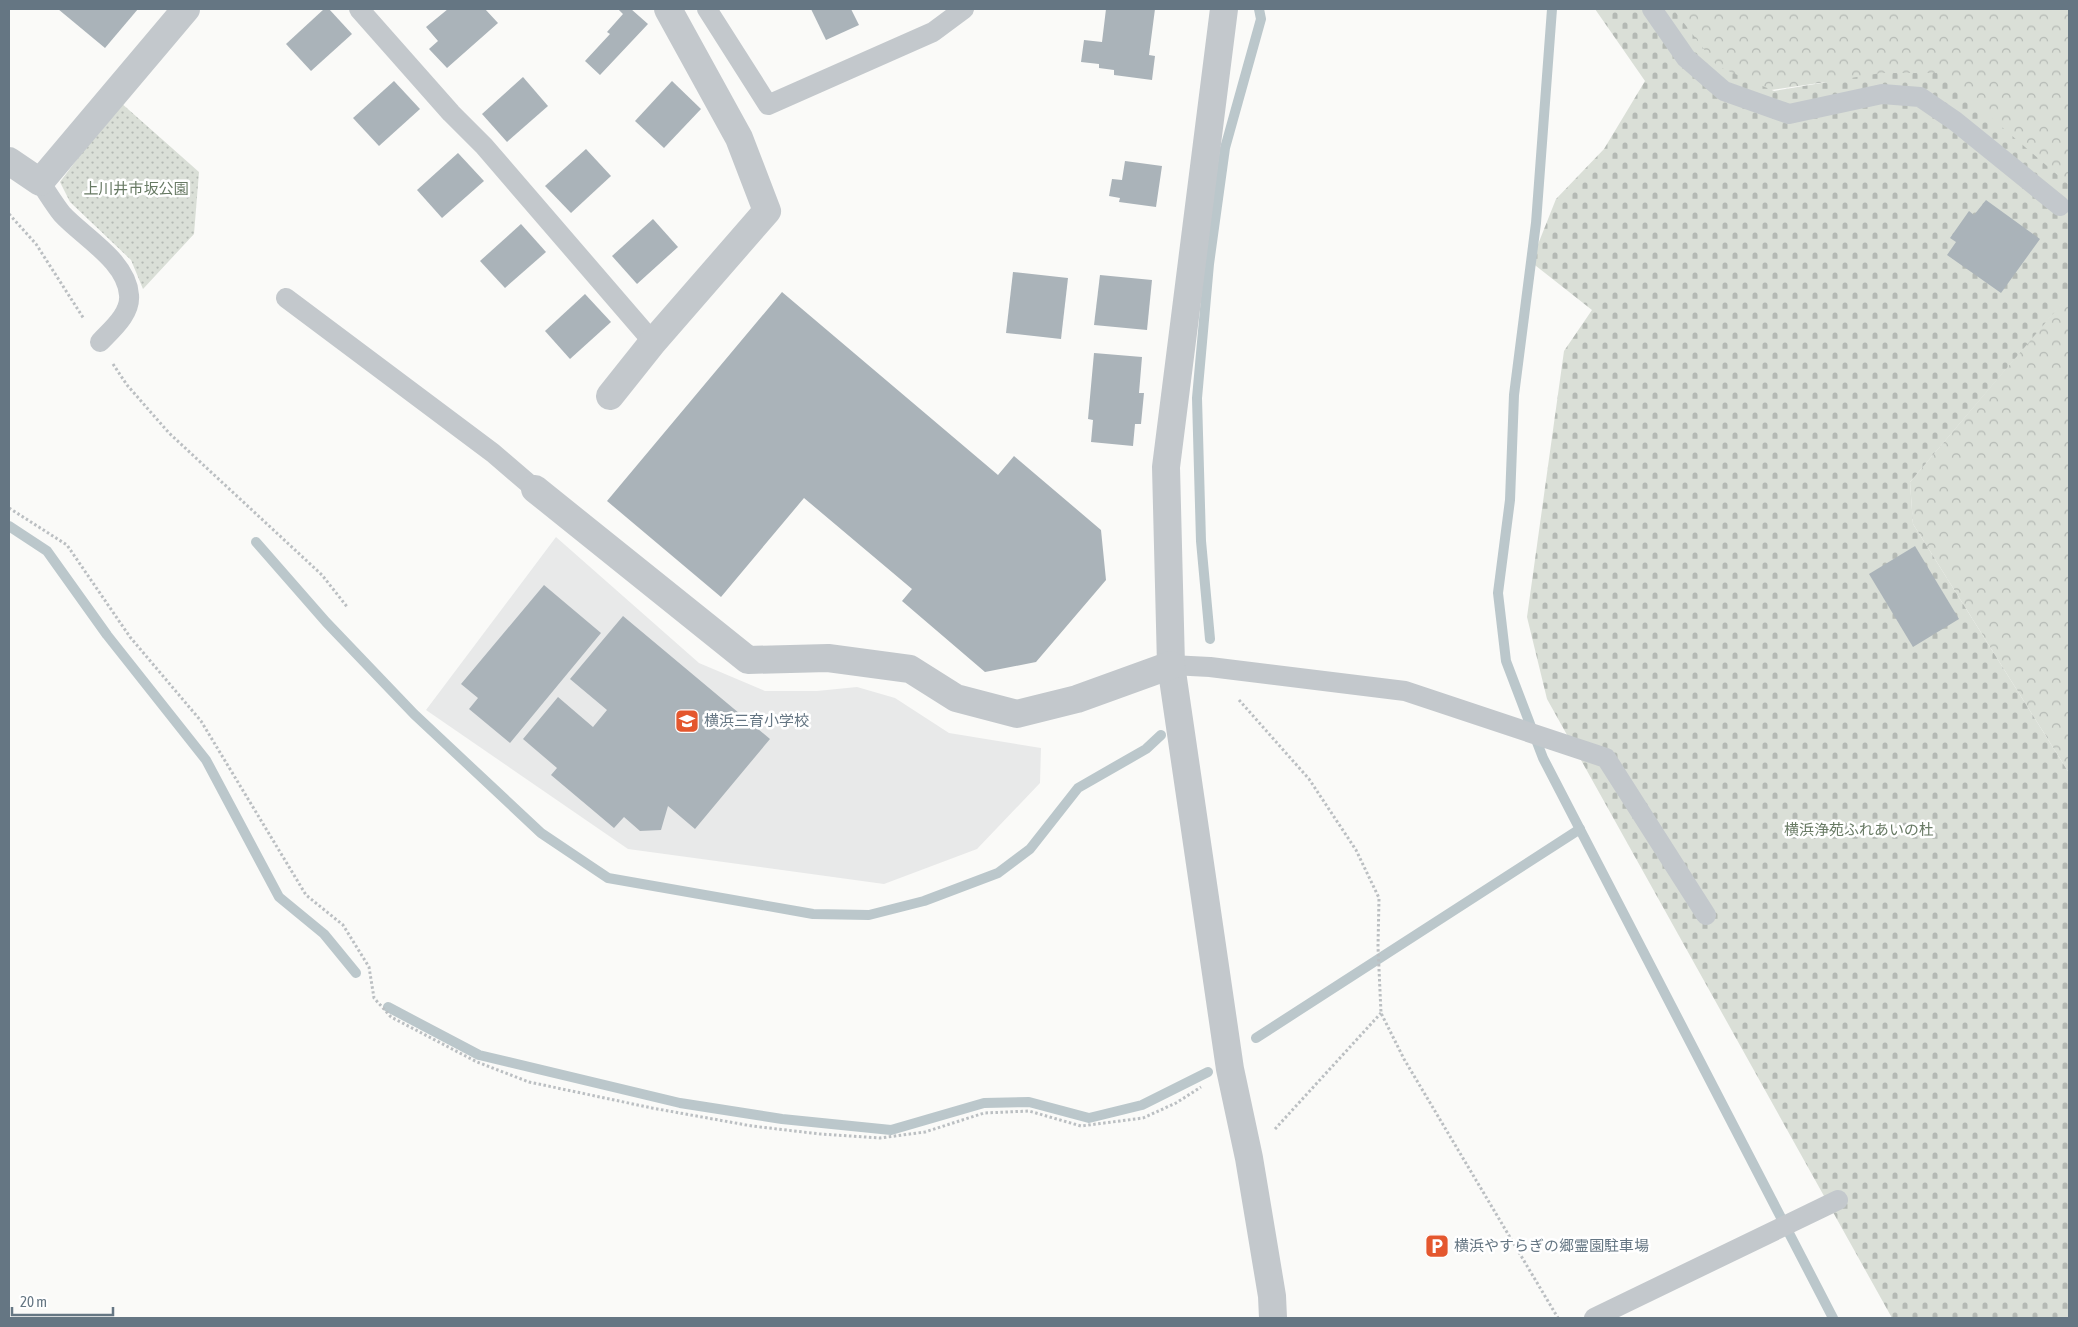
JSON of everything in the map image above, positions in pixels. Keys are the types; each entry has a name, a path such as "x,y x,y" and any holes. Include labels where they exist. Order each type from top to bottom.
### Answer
{"street":[{"path":"9,161 40,182 186,9"},
{"path":"610,396 653,342 767,211 739,138 668,9"},
{"path":"1224,9 1166,467 1171,665 1230,1069 1249,1158 1272,1296 1273,1318"},
{"path":"535,489 748,660 828,658 910,669 956,698 1017,714 1078,699 1171,665"}],"lane":[{"path":"359,9 451,113 484,146 653,342"},
{"path":"707,9 768,105 933,32 964,9"},
{"path":"1652,9 1686,58 1724,91 1789,114 1882,94 1920,97 1955,121 2060,206"},
{"path":"40,182 62,214 114,262 124,277 130,296 124,315 100,342"},
{"path":"286,298 493,453 535,489"},
{"path":"1171,665 1210,667 1405,692 1606,758 1706,915"},
{"path":"1594,1318 1838,1200"}],"path":[{"path":"9,214 36,244 127,384 169,433 322,575 348,608"},
{"path":"9,508 67,545 130,637 201,721 306,895 343,925 369,967 374,998 383,1009 391,1017 477,1062 529,1082 652,1108 752,1126 880,1138 925,1132 984,1112 1029,1111 1081,1126 1143,1118 1176,1103 1230,1069"},
{"path":"1210,667 1310,779 1356,850 1379,898 1378,946 1381,1014 1404,1059 1558,1318"},
{"path":"1249,1158 1381,1014"}],"shaded area":[{"name":"横浜三育小学校","path":"556,537 699,663 765,691 817,691 857,687 895,698 949,733 1041,748 1040,783 977,849 884,884 628,849 426,710"}],"green space":[{"name":"横浜浄苑ふれあいの杜","path":"1595,9 1673,9 1717,66 1774,91 1881,73 1939,73 2069,185 2069,295 1910,482 1913,524 2069,773 2069,1318 1892,1318 1547,699 1527,617 1564,351 1592,310 1531,262 1556,199 1604,149 1645,81"},
{"path":"1671,9 2069,9 2069,193 1935,84 1826,82 1771,90 1716,68"},
{"name":"上川井市坂公園","path":"120,102 199,172 194,234 143,289 131,260 70,202 60,182"},
{"path":"2069,294 2069,773 1913,524 1910,482"}],"building":[{"path":"58,9 138,9 105,48"},
{"path":"324,9 329,9 352,34 311,71 286,44"},
{"path":"448,9 485,9 498,23 447,68 429,49 438,41 426,27"},
{"path":"618,9 631,9 648,24 600,75 585,61 610,34 607,32 623,14"},
{"path":"811,9 851,9 859,25 826,40"},
{"path":"1106,9 1155,9 1149,55 1155,56 1152,80 1114,75 1114,70 1099,68 1099,64 1081,62 1084,40 1102,42"},
{"path":"523,77 548,106 507,142 482,114"},
{"path":"394,81 420,109 379,146 353,118"},
{"path":"672,81 701,109 664,148 635,121"},
{"path":"586,149 611,176 571,213 545,186"},
{"path":"458,153 484,181 442,218 417,190"},
{"path":"1125,161 1162,166 1156,207 1119,202 1120,198 1109,196 1112,179 1122,180"},
{"path":"1986,200 2040,239 2001,293 1947,255 1956,242 1950,238 1969,211 1974,215"},
{"path":"653,219 678,247 637,284 612,256"},
{"path":"521,224 546,252 505,288 480,261"},
{"path":"1013,272 1068,278 1061,339 1006,333"},
{"path":"1100,275 1152,280 1147,330 1094,325"},
{"path":"782,292 998,475 1014,456 1101,530 1106,580 1036,662 985,672 902,601 912,589 804,498 721,597 607,501"},
{"path":"585,294 611,322 570,359 545,331"},
{"path":"1094,353 1142,357 1139,393 1144,393 1141,424 1135,424 1133,446 1091,442 1093,420 1088,419"},
{"path":"1915,546 1959,619 1913,647 1869,574"},
{"path":"544,585 601,633 510,743 469,709 478,698 461,684"},
{"path":"623,616 770,739 695,829 668,806 661,830 640,831 624,817 614,828 551,775 557,768 523,739 558,697 593,727 607,710 570,679"}],"waterway":[{"path":"1210,639 1201,541 1197,398 1209,264 1225,148 1261,19 1259,9"},
{"path":"1552,9 1536,223 1514,395 1510,500 1498,593 1506,661 1543,758 1833,1318"},
{"path":"9,526 47,551 107,635 206,760 279,897 324,934 356,973"},
{"path":"256,542 326,622 414,714 541,833 608,878 813,914 869,915 924,901 998,873 1030,849 1078,788 1146,749 1161,735"},
{"path":"1256,1038 1580,829"},
{"path":"388,1007 479,1055 680,1103 782,1119 891,1130 984,1103 1029,1102 1089,1118 1142,1105 1208,1072"}],"place":[{"name":"横浜三育小学校","path":"687,721"},
{"name":"横浜やすらぎの郷霊園駐車場","path":"1437,1246"}]}
